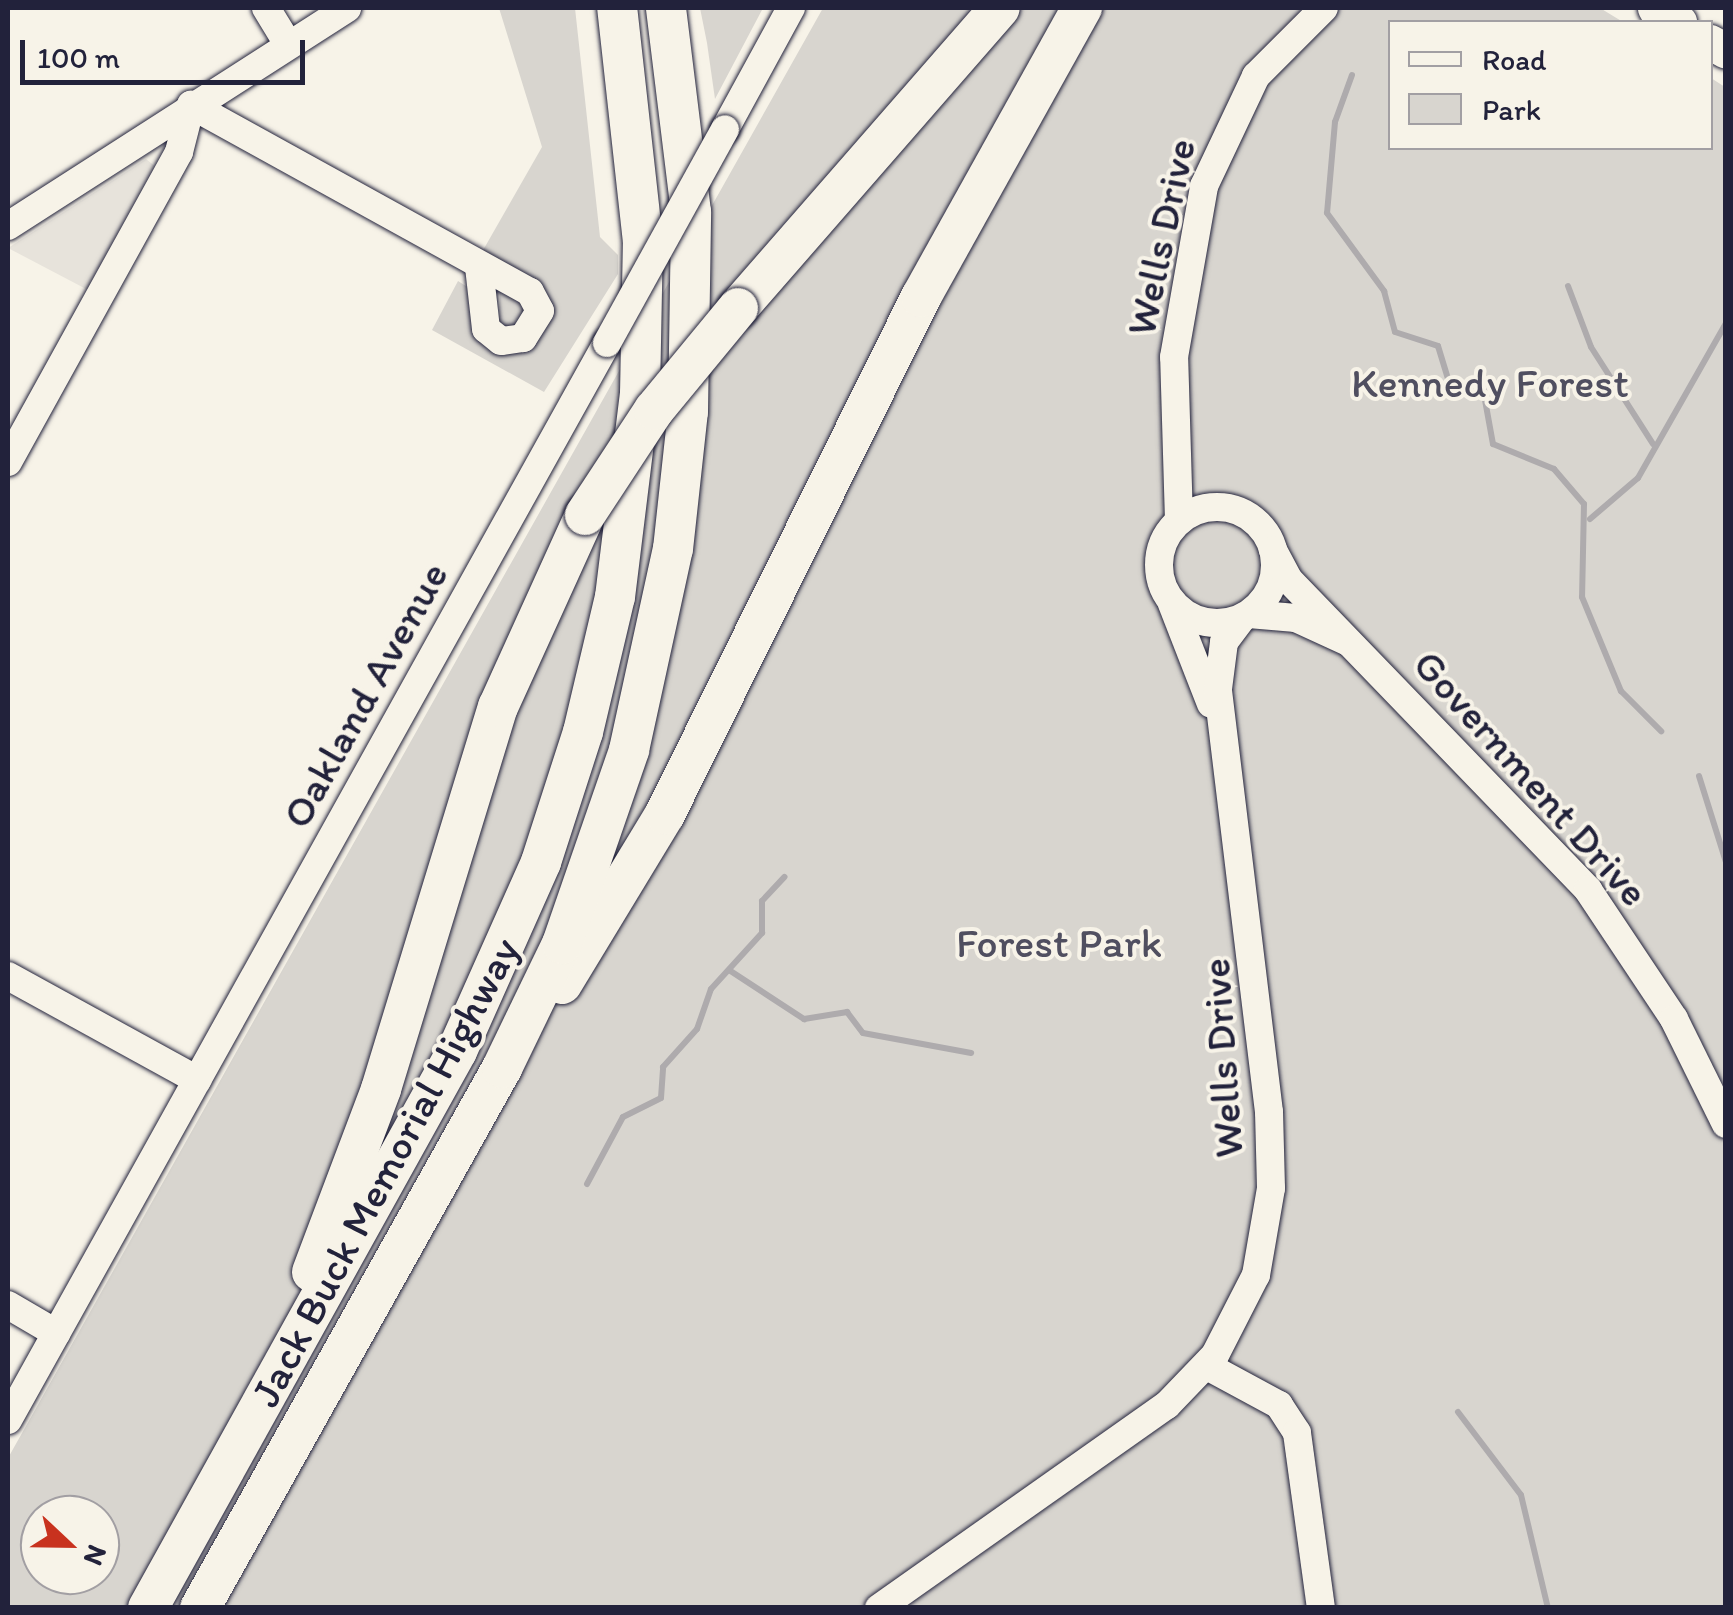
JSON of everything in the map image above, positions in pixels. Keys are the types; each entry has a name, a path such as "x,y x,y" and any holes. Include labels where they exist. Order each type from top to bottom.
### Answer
{"highway":[{"name":"Jack Buck Memorial Highway","path":"148,1608 487,990 584,732 615,597 640,394 641,205 617,8"},
{"name":"Jack Buck Memorial Highway","path":"200,1608 502,1068 610,816 673,549 692,275 666,8"},
{"path":"224,1472 346,1191 498,707 585,515 738,308 1000,8"},
{"path":"502,1068 602,928 657,829 922,297 1082,8"}],"street":[{"path":"266,8 288,44"},
{"path":"8,226 347,8"},
{"name":"Oakland Avenue","path":"8,1420 791,8"},
{"name":"Wells Drive","path":"1179,521 1174,357 1204,186 1256,76 1324,8"},
{"path":"191,105 479,267"},
{"path":"8,462 179,152 191,105"},
{"path":"1205,508 1234,509 1259,525 1273,550 1274,578 1245,616 1196,620 1172,602 1160,551 1179,521 1205,508"},
{"name":"Government Drive","path":"1273,550 1289,580 1588,890 1674,1019 1726,1124"},
{"name":"Wells Drive","path":"1172,602 1221,734"},
{"name":"Wells Drive","path":"879,1608 1083,1472 1207,1366 1256,1275 1271,1188 1260,985 1221,734 1221,652 1245,616"},
{"name":"Government Drive","path":"1245,616 1312,623 1357,648"},
{"path":"8,976 197,1080"},
{"path":"8,1306 56,1333"},
{"path":"1207,1366 1270,1398 1297,1433 1321,1608"}],"shaded area":[{"path":"146,159 156,167 88,290 8,248"}],"green space":[{"path":"499,8 575,8 600,237 618,255 618,274 544,392 432,330 458,281 472,290 496,348 526,350 547,325 482,252 542,147"},
{"path":"700,8 763,8 715,99 707,43"},
{"name":"Forest Park","path":"823,8 1600,8 1620,20 1388,20 1388,150 1713,150 1713,79 1725,87 1725,1607 8,1608 8,1458"},
{"path":"500,287 528,310 513,330 499,325"}],"waterway":[{"path":"1352,75 1335,122 1327,213 1384,291 1395,332 1438,346 1453,395 1483,389 1493,444 1554,469 1584,504 1582,597 1621,691 1661,731"},
{"path":"1568,286 1591,347 1653,444"},
{"path":"1590,519 1638,478 1726,323"},
{"path":"1699,776 1726,862"},
{"path":"587,1184 623,1117 661,1098 663,1067 697,1029 711,989 762,933 762,901 784,877"},
{"path":"729,970 804,1019 847,1012 863,1033 971,1053"},
{"path":"1458,1412 1521,1495 1548,1608"}],"park label":[{"name":"Kennedy Forest","path":"1490,383"}]}
